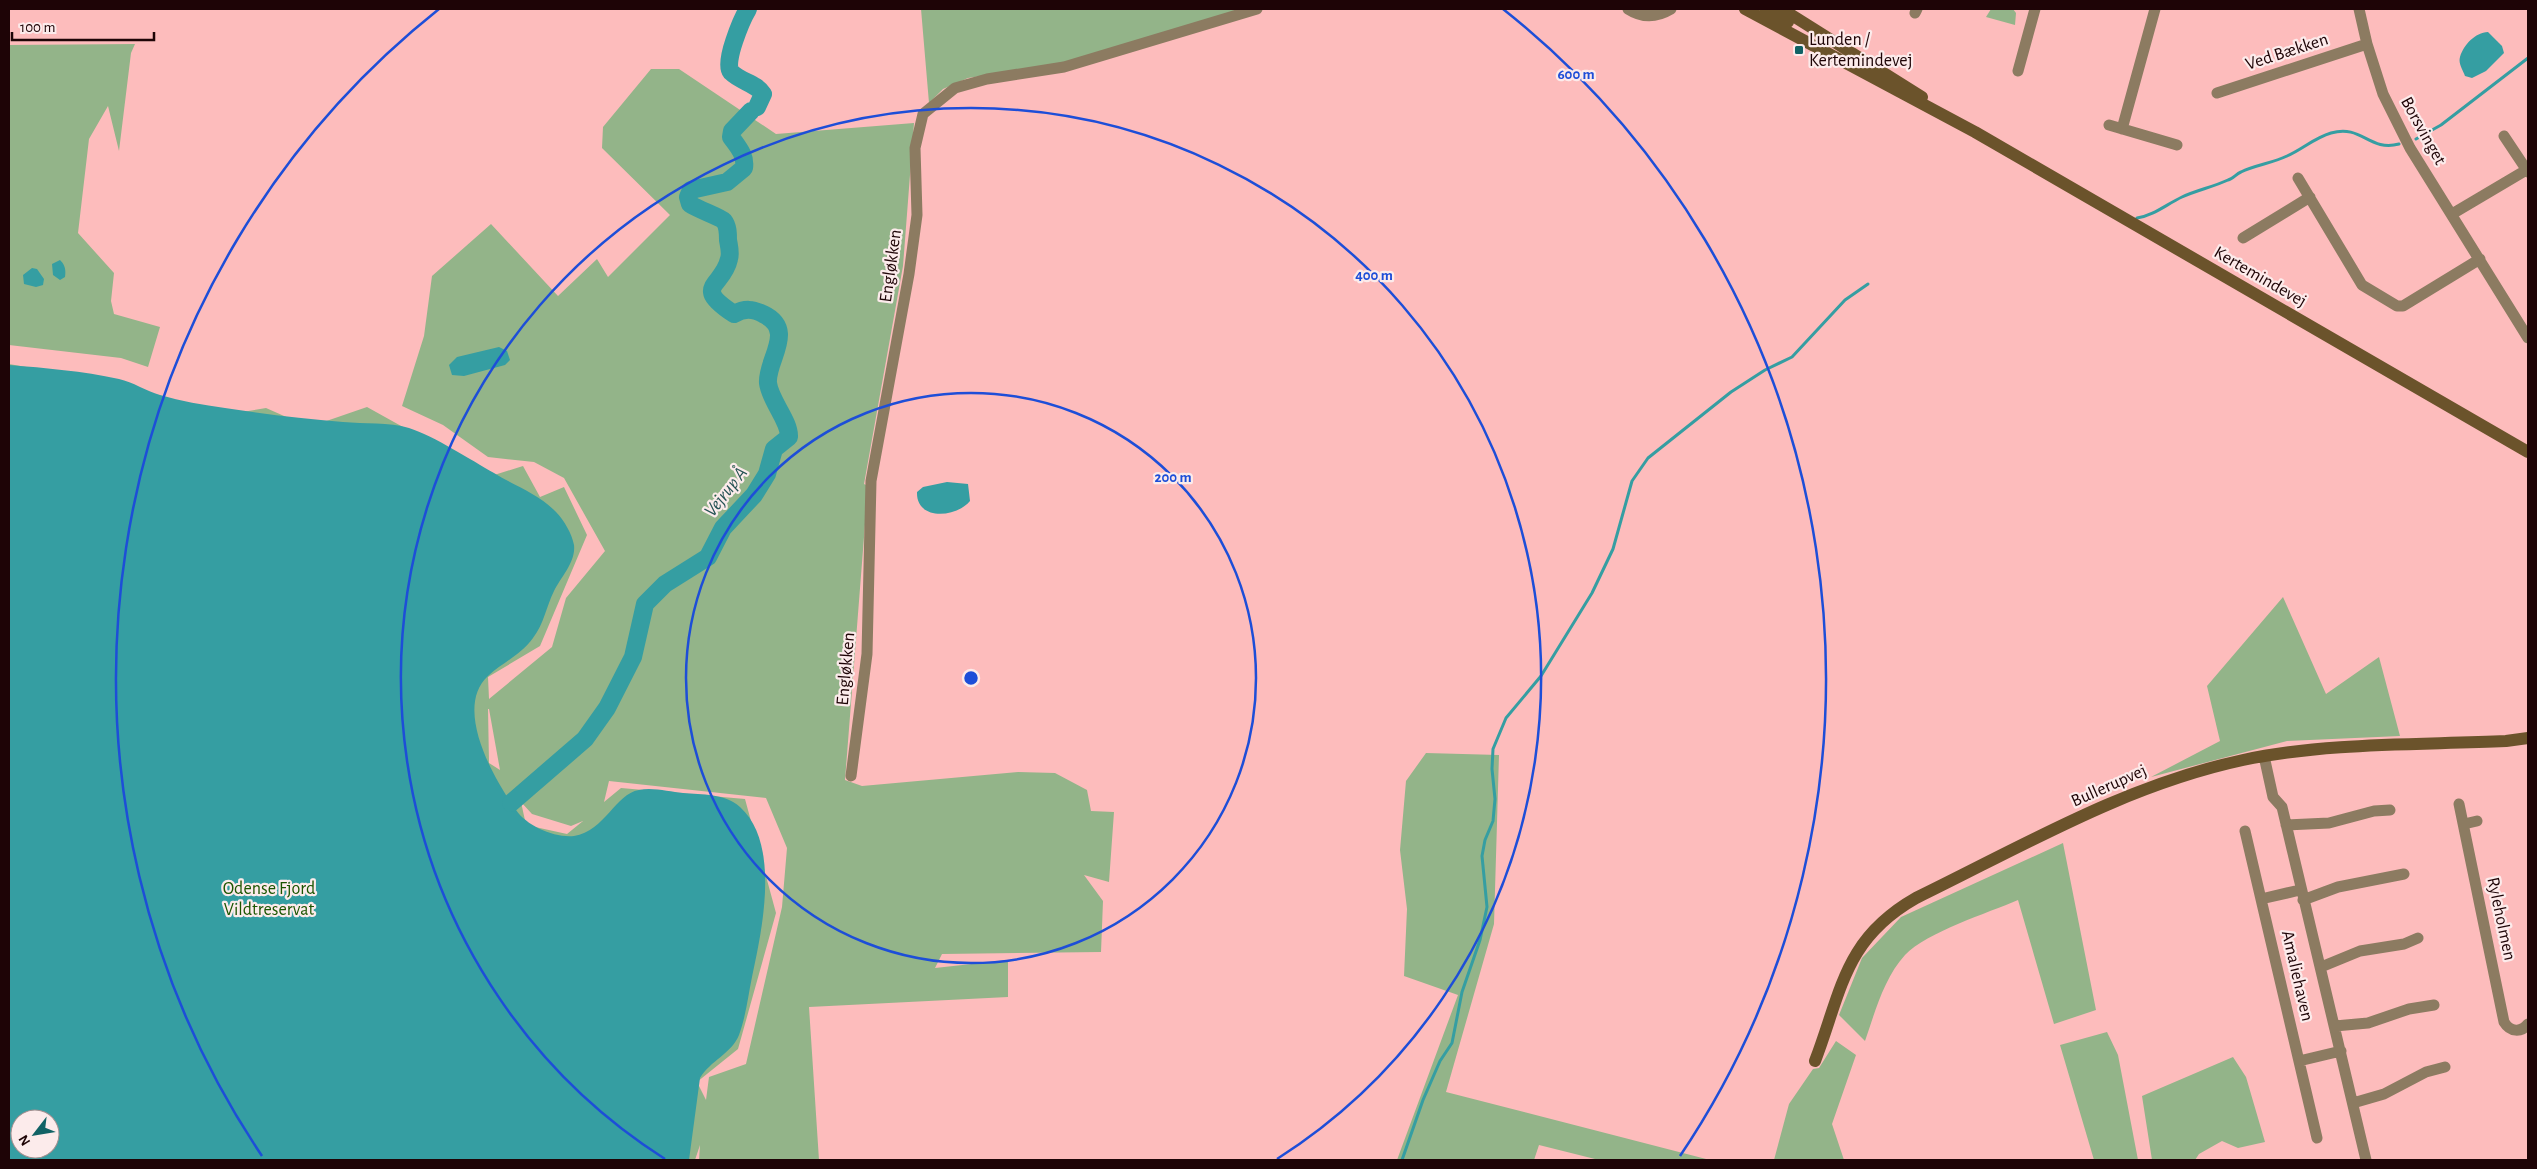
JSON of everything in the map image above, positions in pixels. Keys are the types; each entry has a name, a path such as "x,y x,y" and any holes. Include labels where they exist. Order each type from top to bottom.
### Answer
{"main road":[{"name":"Kertemindevej","path":"1745,9 1975,132 2528,452"},
{"path":"1766,9 1823,42 1866,62"},
{"name":"Kertemindevej","path":"1782,9 1975,132"},
{"name":"Bullerupvej","path":"1815,1061 1851,960 1873,930 1900,907 2125,796 2208,768 2264,756 2319,749 2506,742 2528,738"}],"street":[{"name":"Engløkken","path":"851,776 867,654 871,481 909,274 917,215 915,148 923,114 955,88 987,79 1064,67 1257,9"},
{"path":"1628,9 1642,16 1651,16 1671,9"},
{"path":"2018,71 2035,9"},
{"path":"2122,129 2156,9"},
{"name":"Borsvinget","path":"2359,9 2367,44 2387,102 2410,148 2528,338"},
{"name":"Ved Bækken","path":"2217,93 2367,44"},
{"path":"2109,126 2177,145"},
{"path":"2452,214 2528,170 2504,136"},
{"path":"2298,178 2362,285 2397,306 2402,306 2480,259"},
{"path":"2243,238 2310,197"},
{"name":"Amaliehaven","path":"2264,756 2273,797 2282,807 2366,1160"},
{"name":"Ryleholmen","path":"2459,804 2504,1022 2516,1031 2528,1024"},
{"path":"2286,825 2329,822 2374,811 2390,810"},
{"path":"2464,824 2477,821"},
{"name":"Amaliehaven","path":"2245,831 2317,1138"},
{"path":"2261,898 2302,895 2404,874"},
{"name":"Amaliehaven","path":"2321,967 2360,951 2404,944 2418,938"},
{"name":"Amaliehaven","path":"2335,1026 2368,1023 2409,1009 2434,1006"},
{"path":"2299,1061 2341,1051"},
{"path":"2353,1103 2384,1094 2426,1072 2445,1067"}],"green space":[{"path":"921,9 1236,9 1237,12 1077,61 968,78 943,89 929,103"},
{"path":"1991,9 2013,9 2016,13 2015,25 1986,17"},
{"path":"135,44 131,53 119,151 108,106 89,139 78,233 114,273 111,301 114,314 160,327 148,367 121,358 9,345 9,45"},
{"path":"651,69 679,69 776,134 914,123 903,266 864,484 868,486 845,780 862,786 1018,772 1055,773 1087,790 1091,811 1114,812 1109,882 1084,875 1103,901 1101,952 942,954 935,968 1008,960 1008,997 809,1007 819,1160 699,1160 700,1145 695,1160 9,1160 9,364 136,386 194,420 266,408 309,427 367,407 491,476 523,466 540,497 564,487 587,535 540,646 488,677 489,699 552,647 566,598 605,551 564,478 534,462 488,457 443,425 402,406 424,336 432,276 491,224 558,296 597,259 608,277 670,215 602,148 603,127","holes":["489,709 500,770 489,763","609,781 766,798 787,848 782,907 746,1064 709,1077 706,1100 697,1082 738,1049 776,913 745,799 621,788 604,802","521,802 532,814 571,826 583,821 567,834 526,825"]},
{"path":"2283,597 2326,694 2379,657 2400,736 2287,741 2151,777 2220,741 2207,686"},
{"path":"1426,753 1499,755 1494,924 1446,1092 1710,1160 1599,1160 1539,1145 1534,1160 1397,1160 1458,995 1404,976 1407,909 1400,850 1406,781"},
{"path":"2063,843 2096,1010 2054,1024 2018,900 1943,931 1905,955 1891,974 1865,1041 1839,1015 1862,958 1901,917"},
{"path":"2107,1032 2118,1055 2138,1160 2094,1160 2060,1045"},
{"path":"1836,1041 1856,1055 1832,1124 1844,1160 1774,1160 1789,1104 1813,1069 1819,1068"},
{"path":"2233,1057 2246,1077 2265,1142 2238,1148 2222,1141 2199,1154 2195,1160 2152,1160 2142,1096"}],"water":[{"path":"2488,32 2502,46 2504,53 2486,71 2472,78 2465,76 2460,62 2462,52 2474,37"},
{"path":"60,260 64,265 65,277 60,280 53,275 52,264"},
{"path":"32,268 37,269 44,279 43,285 36,287 24,284 23,275"},
{"path":"499,347 507,351 510,360 505,365 464,376 452,375 449,365 457,357"},
{"name":"Odense Fjord Vildtreservat","path":"9,365 78,372 119,379 160,395 209,406 299,418 385,424 409,428 430,437 534,495 562,519 573,541 573,557 554,591 537,633 523,649 488,676 478,690 475,706 476,724 481,743 488,762 507,797 521,816 534,826 558,835 574,836 585,833 594,827 623,798 639,790 656,789 720,797 734,802 740,807 753,823 761,843 765,888 763,912 745,1013 736,1041 700,1078 689,1160 9,1160"},
{"path":"947,482 968,484 970,501 964,507 947,513 938,514 923,508 918,501 917,492 923,487"}],"waterway":[{"name":"Vejrup Å","path":"748,9 734,41 729,67 731,72 756,87 763,94 757,107"},
{"path":"2416,139 2441,125 2528,58"},
{"name":"Vejrup Å","path":"511,803 585,739 607,708 633,657 645,604 665,584 708,557 723,528 754,495 767,474 774,449 789,437 786,424 772,397 768,383 778,346 778,328 773,321 763,314 749,310 734,314 714,298 713,286 726,268 730,257 727,228 722,219 690,204 688,197 691,190 727,182 744,168 743,155 731,137 732,131 751,111"},
{"path":"2137,218 2143,217 2188,195 2217,185 2246,170 2282,158 2331,133 2350,132 2380,144 2399,144"},
{"path":"1402,1160 1423,1100 1440,1061 1452,1043 1462,992 1480,940 1487,907 1482,856 1485,840 1493,821 1495,799 1492,769 1493,749 1506,718 1541,676 1592,593 1613,549 1632,481 1648,458 1731,392 1765,370 1792,357 1845,300 1868,284"}],"place":[{"name":"Lunden / Kertemindevej","path":"1799,50"}]}
